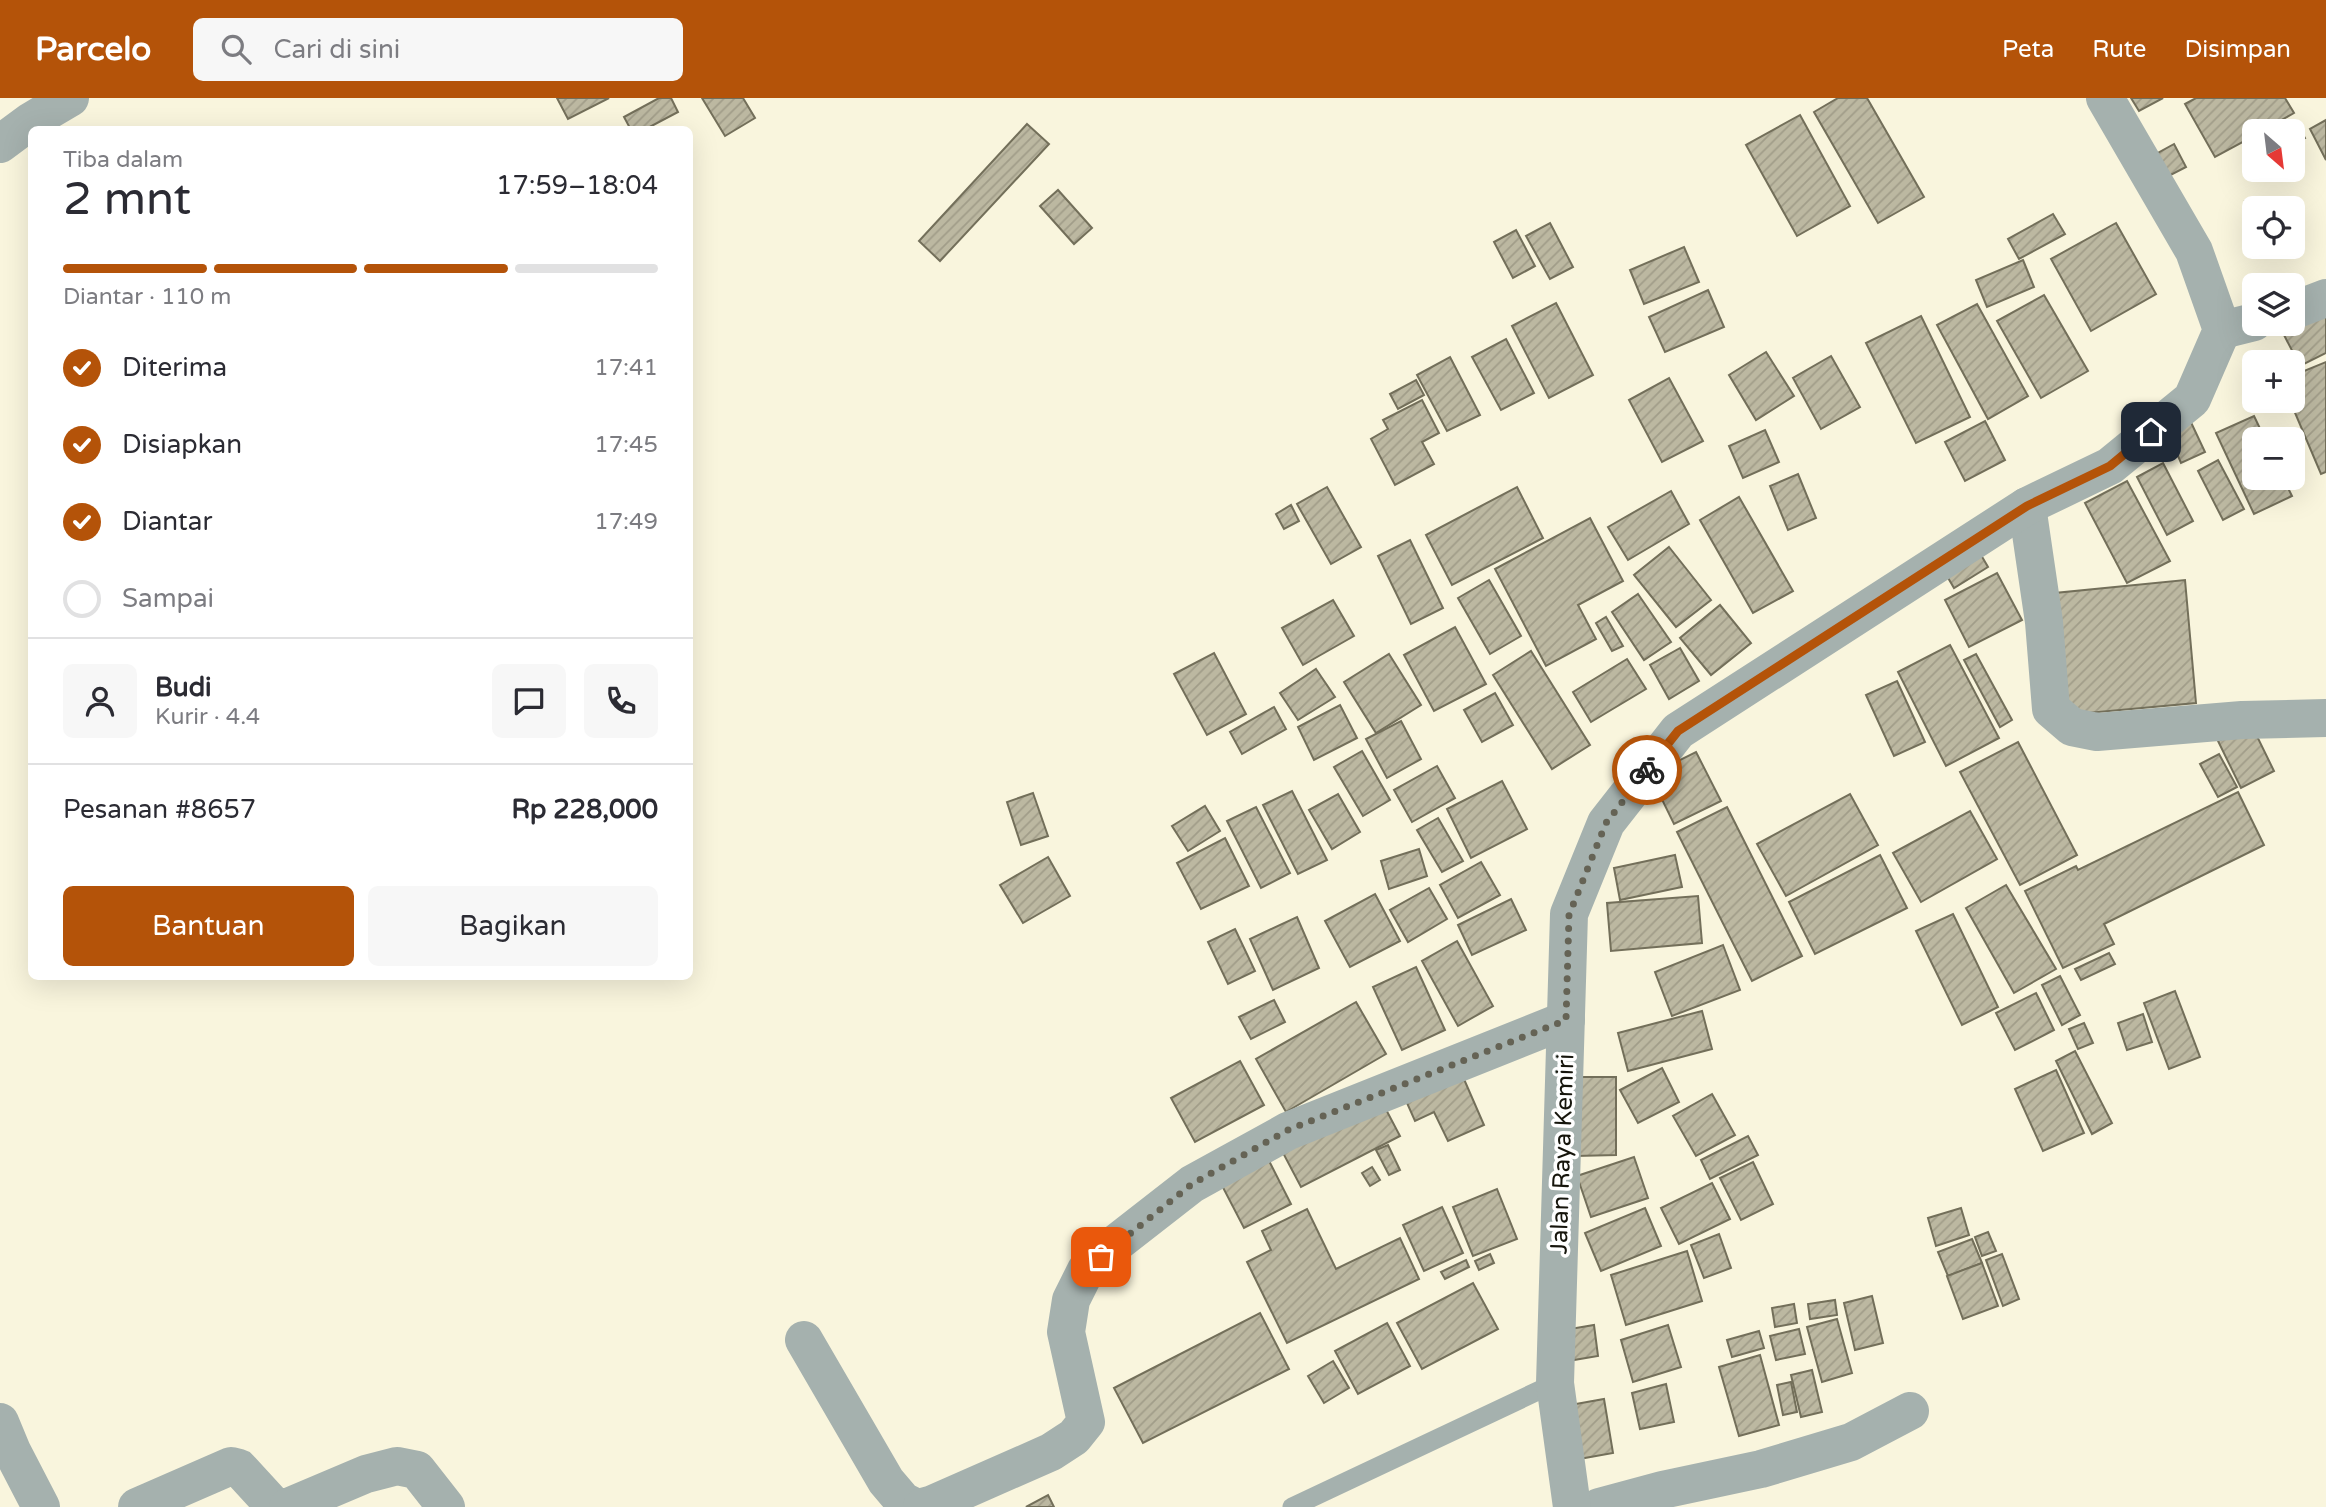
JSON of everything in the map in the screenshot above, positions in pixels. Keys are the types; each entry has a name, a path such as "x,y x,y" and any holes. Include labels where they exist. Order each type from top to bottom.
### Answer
{"street":[{"path":"0,144 31,121 70,98"},
{"name":"Jalan Raya Kemiri","path":"1572,1507 1555,1383 1569,915 1606,823 1678,731 2027,506 2110,466 2192,398 2238,326 2105,98"},
{"path":"2305,306 2326,298"},
{"path":"2027,506 2044,622 2052,709 2072,727 2097,732 2242,720 2326,718"},
{"path":"922,1507 1051,1452 1074,1437 1086,1422 1066,1332 1071,1300 1086,1270 1192,1184 1288,1130 1566,1020"},
{"path":"804,1340 886,1481 903,1501 915,1507"},
{"path":"1599,1507 1662,1490 1761,1469 1852,1442 1910,1411"},
{"path":"0,1422 41,1507"},
{"path":"137,1507 231,1466 239,1468 274,1506 286,1507 366,1474 397,1466 417,1470 446,1507"}],"lane":[{"path":"1292,1507 1555,1383"}],"building":[{"path":"557,98 609,98 568,119"},
{"path":"659,98 671,98 678,112 652,126 629,126 624,117"},
{"path":"702,98 743,98 755,118 725,136"},
{"path":"1838,98 1867,98 1924,197 1878,223 1814,112"},
{"path":"2131,98 2163,98 2139,111"},
{"path":"2196,98 2285,98 2294,113 2283,119 2242,119 2242,142 2215,157 2185,104"},
{"path":"1800,115 1850,206 1797,236 1746,145"},
{"path":"2326,120 2326,160 2310,129"},
{"path":"1027,124 1049,144 940,261 919,241"},
{"path":"2174,144 2186,167 2159,181 2147,159"},
{"path":"1058,190 1092,228 1074,244 1040,206"},
{"path":"2053,214 2065,234 2019,259 2008,239"},
{"path":"1550,223 1573,267 1550,279 1526,236"},
{"path":"2116,223 2156,294 2091,331 2051,259"},
{"path":"1516,230 1535,266 1513,278 1494,242"},
{"path":"1684,247 1699,282 1644,304 1630,270"},
{"path":"2023,260 2034,287 1987,307 1976,280"},
{"path":"1708,290 1724,327 1665,352 1649,317"},
{"path":"2044,295 2088,371 2041,398 1997,321"},
{"path":"1556,303 1593,375 1549,398 1512,326"},
{"path":"1977,304 2028,396 1988,419 1937,325"},
{"path":"2326,314 2326,353 2305,364 2305,350 2292,350 2285,336 2305,336 2305,324"},
{"path":"1921,316 1970,417 1916,443 1866,343"},
{"path":"1506,339 1534,393 1501,410 1472,357"},
{"path":"1766,352 1794,396 1756,420 1729,375"},
{"path":"1831,356 1860,407 1821,429 1793,378"},
{"path":"1450,357 1480,415 1447,431 1417,375"},
{"path":"2326,362 2326,472 2321,474 2305,436 2305,427 2301,427 2295,413 2305,413 2305,371"},
{"path":"1669,378 1703,441 1662,462 1629,400"},
{"path":"1416,380 1424,395 1398,409 1390,394"},
{"path":"1422,400 1439,433 1422,442 1434,464 1395,485 1371,439 1388,429 1383,420"},
{"path":"2188,416 2205,452 2181,463 2165,426"},
{"path":"2254,416 2259,427 2242,427 2242,488 2216,433"},
{"path":"1985,421 2005,460 1965,481 1945,442"},
{"path":"1765,430 1779,462 1743,478 1729,446"},
{"path":"2218,460 2244,509 2223,520 2198,471"},
{"path":"2163,463 2193,521 2167,535 2137,477"},
{"path":"1798,474 1816,518 1788,530 1770,486"},
{"path":"2127,481 2170,561 2127,583 2085,503"},
{"path":"1327,487 1361,547 1331,564 1297,504"},
{"path":"1517,487 1543,538 1452,585 1426,535"},
{"path":"2243,490 2289,490 2292,496 2254,514"},
{"path":"1671,491 1689,524 1628,560 1608,527"},
{"path":"1739,497 1793,591 1753,613 1700,520"},
{"path":"1291,505 1299,521 1284,529 1276,514"},
{"path":"1590,518 1623,581 1578,605 1596,639 1546,666 1495,569"},
{"path":"1410,540 1443,608 1411,624 1378,556"},
{"path":"1669,547 1711,600 1676,627 1634,575"},
{"path":"1981,555 1988,567 1954,588 1947,576"},
{"path":"1997,573 2022,620 1969,647 1945,600"},
{"path":"1489,580 1521,636 1490,654 1458,598"},
{"path":"2185,580 2196,703 2066,715 2055,593"},
{"path":"1638,594 1671,642 1644,660 1612,612"},
{"path":"1333,600 1354,636 1303,665 1282,628"},
{"path":"1720,605 1751,643 1711,675 1680,638"},
{"path":"1606,617 1623,646 1612,651 1596,623"},
{"path":"1455,627 1486,684 1434,711 1404,655"},
{"path":"1950,645 1999,738 1946,766 1898,672"},
{"path":"1680,648 1699,681 1669,699 1650,665"},
{"path":"1531,651 1590,745 1552,769 1493,675"},
{"path":"1214,653 1246,714 1207,735 1174,674"},
{"path":"1389,654 1421,705 1376,733 1344,682"},
{"path":"1976,654 2012,720 2000,727 1964,660"},
{"path":"1627,659 1646,689 1591,722 1573,692"},
{"path":"1316,669 1335,697 1298,720 1280,693"},
{"path":"1897,681 1925,742 1894,756 1866,695"},
{"path":"1495,693 1513,725 1482,742 1464,710"},
{"path":"1340,705 1357,738 1314,760 1298,727"},
{"path":"1274,707 1286,729 1242,754 1230,732"},
{"path":"1401,721 1421,759 1387,778 1366,739"},
{"path":"2251,724 2274,771 2241,788 2218,741"},
{"path":"2018,742 2077,855 2020,885 1960,772"},
{"path":"1362,751 1390,800 1363,816 1334,767"},
{"path":"1696,752 1721,801 1674,824 1650,775"},
{"path":"2219,754 2237,787 2218,797 2200,764"},
{"path":"1437,766 1455,798 1412,822 1394,790"},
{"path":"1502,781 1527,829 1471,858 1447,809"},
{"path":"1292,791 1327,860 1298,874 1263,805"},
{"path":"2238,792 2264,845 2104,924 2114,944 2063,968 2025,891 2076,866 2078,870"},
{"path":"1033,793 1048,836 1021,845 1007,802"},
{"path":"1338,794 1360,832 1332,849 1309,810"},
{"path":"1850,794 1878,845 1786,896 1757,844"},
{"path":"1205,806 1220,831 1188,851 1172,826"},
{"path":"1256,807 1290,873 1261,888 1227,821"},
{"path":"1727,807 1802,956 1752,981 1677,832"},
{"path":"1970,811 1997,859 1921,902 1893,853"},
{"path":"1438,818 1463,861 1442,872 1417,830"},
{"path":"1225,838 1249,886 1201,909 1177,863"},
{"path":"1419,849 1427,876 1389,889 1381,861"},
{"path":"1675,855 1682,887 1620,900 1614,868"},
{"path":"1880,855 1907,908 1815,954 1789,902"},
{"path":"1048,857 1070,896 1023,923 1000,885"},
{"path":"1481,862 1500,895 1458,918 1440,885"},
{"path":"2006,885 2056,969 2014,993 1966,908"},
{"path":"1429,888 1447,919 1408,942 1390,910"},
{"path":"1375,894 1400,941 1350,967 1325,921"},
{"path":"1698,896 1702,943 1611,951 1607,903"},
{"path":"1511,899 1526,930 1472,955 1458,925"},
{"path":"1953,914 1998,1007 1962,1025 1916,931"},
{"path":"1297,917 1319,968 1273,990 1250,939"},
{"path":"1235,929 1255,971 1228,984 1208,942"},
{"path":"1457,941 1493,1006 1458,1026 1422,961"},
{"path":"1723,945 1740,990 1672,1016 1655,972"},
{"path":"2109,953 2115,964 2081,980 2075,969"},
{"path":"1416,967 1445,1030 1402,1050 1373,987"},
{"path":"2060,976 2080,1015 2062,1025 2042,985"},
{"path":"2175,991 2200,1057 2169,1069 2144,1003"},
{"path":"2036,993 2054,1030 2015,1050 1996,1013"},
{"path":"1274,1000 1285,1022 1251,1039 1239,1017"},
{"path":"1356,1002 1386,1054 1286,1112 1256,1059"},
{"path":"1702,1011 1712,1049 1628,1071 1618,1033"},
{"path":"2143,1014 2152,1042 2127,1050 2118,1023"},
{"path":"2084,1023 2093,1043 2078,1049 2069,1029"},
{"path":"2075,1051 2112,1123 2092,1134 2056,1061"},
{"path":"1240,1061 1264,1105 1195,1142 1171,1098"},
{"path":"1662,1068 1679,1102 1638,1123 1620,1090"},
{"path":"1460,1070 1484,1125 1448,1141 1434,1112 1415,1121 1403,1094"},
{"path":"2056,1070 2084,1133 2043,1151 2015,1089"},
{"path":"1576,1077 1616,1077 1616,1155 1576,1156"},
{"path":"1712,1094 1735,1135 1696,1156 1673,1116"},
{"path":"1381,1100 1400,1136 1301,1187 1282,1151"},
{"path":"1748,1136 1758,1155 1710,1179 1701,1160"},
{"path":"1388,1145 1400,1170 1389,1175 1376,1150"},
{"path":"1264,1151 1291,1204 1244,1228 1216,1174"},
{"path":"1634,1157 1648,1198 1591,1217 1577,1176"},
{"path":"1753,1162 1773,1204 1741,1220 1720,1178"},
{"path":"1372,1167 1380,1180 1370,1186 1362,1173"},
{"path":"1712,1183 1730,1219 1679,1244 1661,1208"},
{"path":"1497,1189 1517,1239 1473,1256 1453,1207"},
{"path":"1442,1207 1463,1253 1424,1271 1403,1225"},
{"path":"1645,1208 1661,1246 1601,1271 1585,1233"},
{"path":"1961,1208 1969,1235 1936,1246 1928,1218"},
{"path":"1307,1209 1336,1269 1400,1238 1419,1279 1287,1343 1247,1262 1271,1250 1262,1231"},
{"path":"1988,1232 1996,1251 1982,1256 1975,1237"},
{"path":"1719,1234 1731,1268 1704,1278 1691,1245"},
{"path":"1972,1239 1982,1263 1948,1276 1938,1252"},
{"path":"1687,1251 1702,1301 1626,1325 1611,1275"},
{"path":"1490,1254 1494,1263 1479,1270 1475,1261"},
{"path":"2002,1254 2019,1299 2003,1306 1986,1260"},
{"path":"1466,1260 1469,1267 1445,1279 1441,1272"},
{"path":"1982,1263 1998,1306 1963,1319 1947,1276"},
{"path":"1473,1283 1498,1329 1422,1369 1397,1323"},
{"path":"1872,1296 1883,1343 1855,1350 1844,1303"},
{"path":"1835,1300 1837,1315 1810,1319 1808,1304"},
{"path":"1794,1304 1797,1323 1775,1327 1772,1308"},
{"path":"1260,1313 1289,1369 1143,1443 1114,1388"},
{"path":"1837,1319 1852,1373 1822,1382 1807,1327"},
{"path":"1387,1323 1410,1366 1358,1394 1335,1351"},
{"path":"1594,1325 1598,1356 1568,1361 1564,1330"},
{"path":"1668,1325 1681,1367 1633,1382 1621,1340"},
{"path":"1799,1329 1805,1354 1776,1360 1770,1336"},
{"path":"1759,1331 1764,1348 1732,1357 1727,1340"},
{"path":"1760,1355 1779,1425 1739,1436 1719,1367"},
{"path":"1333,1361 1349,1388 1324,1403 1308,1376"},
{"path":"1812,1370 1822,1412 1801,1417 1791,1375"},
{"path":"1791,1382 1797,1412 1783,1415 1777,1385"},
{"path":"1666,1384 1674,1422 1640,1429 1632,1393"},
{"path":"1604,1399 1613,1453 1579,1459 1570,1405"},
{"path":"1048,1495 1054,1507 1026,1507"}],"way so far":[{"path":"1101,1257 1192,1184 1288,1130 1566,1020 1569,915 1606,823 1647,770"}],"route":[{"path":"1647,770 1678,731 2027,506 2110,466 2151,432"}]}
